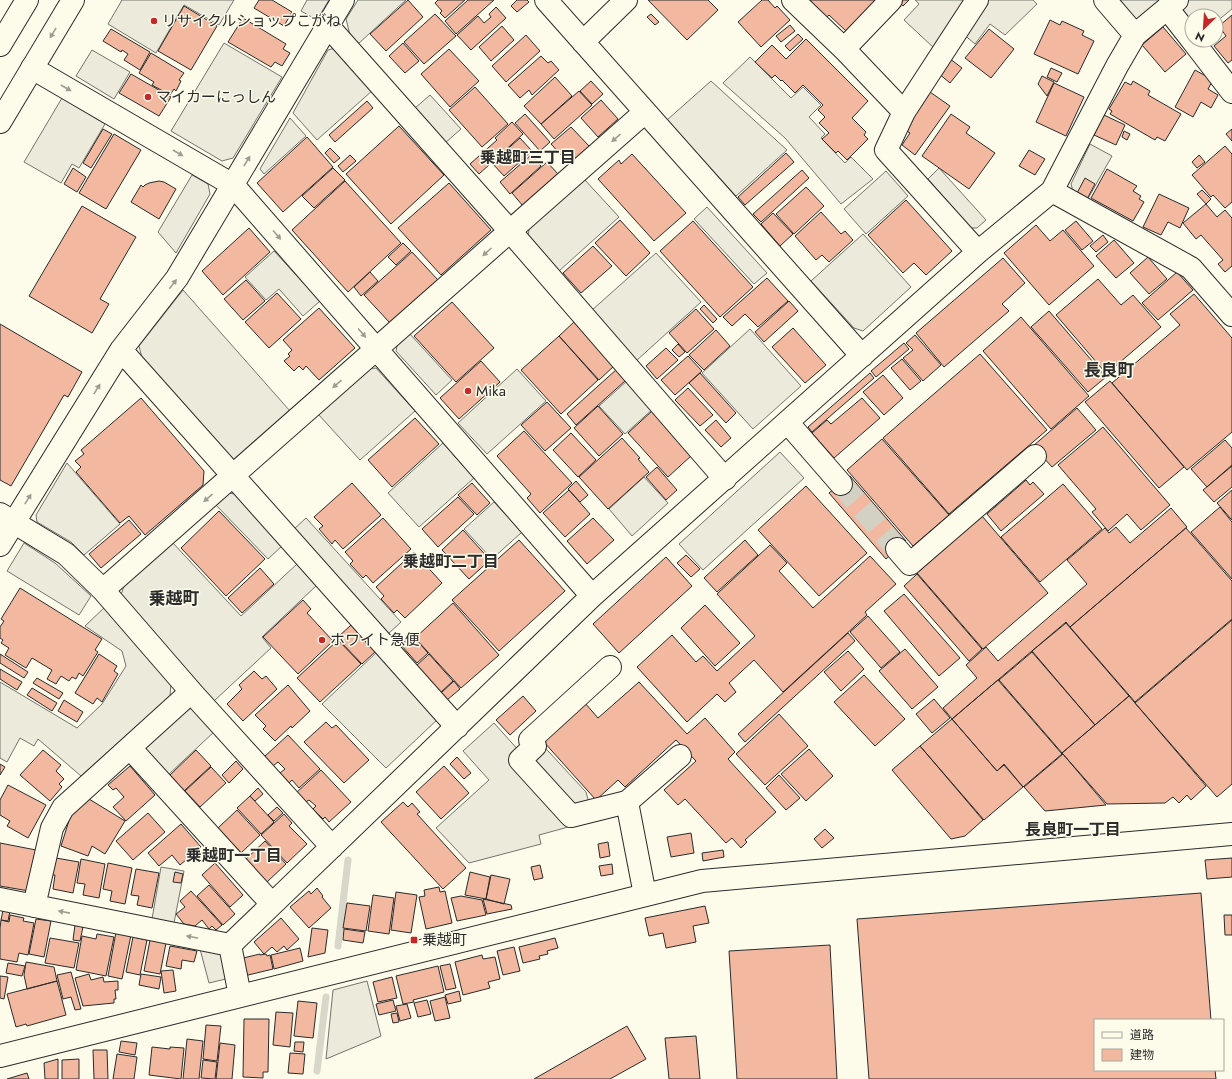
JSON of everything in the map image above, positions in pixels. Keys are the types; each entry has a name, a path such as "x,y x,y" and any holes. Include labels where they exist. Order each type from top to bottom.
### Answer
{"street":[{"path":"0,45 27,0"},
{"path":"0,122 6,100 32,68 73,0"},
{"path":"0,545 7,518 121,350 177,278 343,0"},
{"path":"546,0 862,356"},
{"path":"583,42 626,0"},
{"path":"793,0 844,49 904,112"},
{"path":"844,49 890,0"},
{"path":"977,0 904,112 886,150 978,252"},
{"path":"1105,0 1135,35"},
{"path":"230,945 592,596 978,252 1052,192 1117,66 1135,35 1172,4 1184,26"},
{"path":"328,26 510,231 725,479"},
{"path":"1198,48 1232,92"},
{"path":"32,68 233,185 592,596"},
{"path":"103,590 645,112"},
{"path":"1052,192 1191,268 1232,315"},
{"path":"121,350 457,727"},
{"path":"788,422 841,484"},
{"path":"897,549 910,564 1035,456"},
{"path":"7,518 66,554 103,590 191,692 332,848"},
{"path":"610,667 530,740 535,746 520,760 571,816 627,802 680,756"},
{"path":"34,906 52,828 63,808 191,692"},
{"path":"130,748 272,904"},
{"path":"627,802 645,895"},
{"path":"0,1056 702,881 1232,834"},
{"path":"0,899 230,945"},
{"path":"230,945 240,996"}],"shaded area":[{"path":"122,0 234,0 219,25 184,5 156,53 108,24"},
{"path":"307,0 329,0 317,20 301,11"},
{"path":"358,0 406,0 358,44 350,35 346,19"},
{"path":"915,0 969,0 935,49 904,20 919,4"},
{"path":"983,0 1033,0 1037,4 1005,35 990,24 975,44 962,33"},
{"path":"1111,0 1161,0 1132,24"},
{"path":"1188,0 1232,0 1232,9 1224,16 1224,8 1184,8 1184,13 1182,10 1183,4"},
{"path":"224,43 282,77 233,158 222,161 171,131"},
{"path":"335,48 373,90 317,140 293,113 328,50"},
{"path":"92,50 130,72 114,99 76,76"},
{"path":"750,57 791,98 803,87 821,105 809,117 825,134 821,138 845,163 851,157 873,179 841,204 785,138 723,83"},
{"path":"711,81 787,150 736,196 667,120"},
{"path":"430,95 461,129 445,143 414,109"},
{"path":"62,98 105,124 79,168 72,164 61,183 24,162"},
{"path":"290,118 306,136 264,174 260,169"},
{"path":"1090,144 1112,156 1086,202 1074,195 1071,184"},
{"path":"939,168 986,220 977,228 971,228 928,179"},
{"path":"886,171 908,196 866,234 844,209"},
{"path":"192,175 208,184 210,194 176,253 158,232"},
{"path":"584,179 619,217 559,271 528,237 529,229"},
{"path":"707,207 767,273 754,284 694,219"},
{"path":"863,234 911,287 863,331 854,328 811,281"},
{"path":"274,251 320,301 303,316 279,289 266,300 245,277"},
{"path":"656,253 701,302 636,361 591,311"},
{"path":"183,290 290,411 234,461 142,358 139,346"},
{"path":"750,329 801,386 753,429 702,373"},
{"path":"410,334 452,380 436,395 396,351 397,346"},
{"path":"376,368 415,411 360,460 318,414 368,369"},
{"path":"517,369 546,401 487,454 458,423"},
{"path":"628,380 654,408 625,434 599,406"},
{"path":"443,443 474,478 419,527 388,493"},
{"path":"780,452 804,478 703,570 679,544"},
{"path":"67,463 120,524 84,555 71,542 37,522 36,515"},
{"path":"644,477 668,503 632,536 609,509"},
{"path":"228,493 235,494 283,545 268,559 215,504"},
{"path":"494,502 522,532 492,559 464,529"},
{"path":"306,518 401,622 388,634 293,530"},
{"path":"172,542 241,616 297,564 317,585 262,637 271,648 214,701 121,595 124,586"},
{"path":"24,543 55,563 91,596 79,615 7,571"},
{"path":"105,607 171,683 170,696 81,776 38,739 34,746 20,738 7,762 0,758 0,682 77,728 102,704 126,666 122,651 85,626"},
{"path":"377,652 439,718 386,768 322,704"},
{"path":"187,708 193,709 215,731 168,775 146,752 146,746"},
{"path":"494,723 520,752 536,738 586,792 594,820 539,835 541,844 469,863 436,828 489,780 463,751"},
{"path":"161,867 184,871 174,923 152,919"},
{"path":"200,949 224,953 230,978 209,983"},
{"path":"367,981 381,1036 326,1059 333,990"}],"building":[{"path":"259,0 272,0 292,12 284,26 254,8"},
{"path":"408,0 423,17 386,51 370,34"},
{"path":"438,0 465,0 445,18 440,13 442,11 435,3"},
{"path":"468,0 494,0 456,34 445,21"},
{"path":"517,0 527,0 529,2 517,12 511,6"},
{"path":"648,0 708,0 718,10 687,40"},
{"path":"762,0 768,0 775,8 777,6 790,20 761,47 738,22"},
{"path":"808,0 876,0 846,31 829,15 826,18"},
{"path":"897,0 909,0 903,6"},
{"path":"184,6 217,26 191,70 158,51"},
{"path":"496,7 506,18 471,50 457,35 478,16 484,23 491,17 489,14"},
{"path":"435,14 456,36 424,64 404,42"},
{"path":"651,14 659,22 655,25 647,17"},
{"path":"1232,15 1232,60 1228,63 1216,48 1224,48 1224,38 1226,36 1224,33 1224,22"},
{"path":"243,18 286,44 283,49 290,53 282,66 275,62 271,67 228,42"},
{"path":"1050,20 1060,25 1062,21 1084,31 1082,35 1094,41 1078,74 1034,54"},
{"path":"790,25 795,31 781,42 776,36"},
{"path":"502,26 514,40 491,61 479,47"},
{"path":"1163,27 1186,54 1165,72 1142,45"},
{"path":"111,29 150,52 140,70 124,60 128,54 122,50 121,52 103,41"},
{"path":"989,29 1014,49 991,78 965,58"},
{"path":"798,34 803,39 790,51 785,46"},
{"path":"526,35 540,51 506,82 492,66"},
{"path":"806,39 868,101 852,118 866,132 864,135 868,139 847,160 838,151 836,153 822,139 829,133 819,123 825,117 818,110 823,105 803,85 795,93 782,80 781,81 775,75 772,78 755,62 772,45 786,59"},
{"path":"403,43 419,61 405,73 389,56"},
{"path":"449,49 479,81 450,107 421,74"},
{"path":"151,53 184,73 179,80 181,81 176,91 174,89 170,95 152,85 154,82 139,73"},
{"path":"541,56 548,63 551,61 559,70 532,95 529,90 520,98 508,85"},
{"path":"949,58 962,68 950,83 938,73"},
{"path":"1051,68 1062,73 1057,82 1047,77"},
{"path":"1195,70 1213,80 1208,89 1218,95 1211,108 1201,102 1193,117 1175,107"},
{"path":"131,74 171,97 159,116 119,93"},
{"path":"1042,76 1054,82 1047,96 1038,84"},
{"path":"555,77 572,96 541,124 524,106"},
{"path":"591,81 603,94 592,104 580,91"},
{"path":"1133,81 1150,91 1148,95 1181,114 1165,141 1157,137 1155,140 1110,114 1112,111 1109,109 1125,82 1131,85"},
{"path":"1054,83 1084,97 1066,136 1036,122"},
{"path":"475,87 508,124 482,147 449,110"},
{"path":"579,91 592,105 554,139 541,124"},
{"path":"930,92 950,106 915,155 902,145 910,133 904,129"},
{"path":"601,100 618,119 598,137 581,118"},
{"path":"367,101 373,108 335,142 329,135"},
{"path":"525,114 550,142 540,151 515,123"},
{"path":"951,114 970,127 966,133 995,153 969,189 922,156"},
{"path":"1104,115 1125,125 1116,145 1094,135"},
{"path":"512,122 523,134 479,174 470,164 497,140 495,138"},
{"path":"399,126 444,175 391,224 346,174"},
{"path":"571,127 590,147 570,165 551,144"},
{"path":"103,129 112,134 91,168 83,163"},
{"path":"1232,129 1232,141 1226,134"},
{"path":"1124,131 1130,134 1127,140 1122,137"},
{"path":"114,134 141,150 106,209 79,193"},
{"path":"307,137 333,167 283,212 257,183"},
{"path":"520,138 532,151 504,176 492,163"},
{"path":"1225,146 1232,154 1232,202 1225,208 1213,195 1211,197 1192,175"},
{"path":"330,148 340,158 334,163 325,153"},
{"path":"1029,150 1045,159 1035,175 1019,166"},
{"path":"786,153 794,162 745,205 738,197"},
{"path":"632,154 686,213 654,241 598,179 619,160 621,164"},
{"path":"350,155 356,161 343,172 338,166"},
{"path":"531,155 541,166 510,194 500,182"},
{"path":"1199,155 1205,162 1197,168 1192,162"},
{"path":"547,162 558,174 523,206 512,193"},
{"path":"73,168 86,177 77,192 64,184"},
{"path":"333,168 345,180 314,208 302,196"},
{"path":"1107,169 1137,186 1133,191 1141,196 1139,199 1144,202 1133,221 1091,198"},
{"path":"802,170 809,178 761,222 753,214"},
{"path":"1085,178 1095,184 1086,201 1076,195"},
{"path":"159,181 164,182 176,189 159,219 131,202 141,185 143,187 149,183"},
{"path":"345,181 401,243 348,292 292,230"},
{"path":"449,183 491,230 441,275 398,228"},
{"path":"806,187 824,206 794,234 776,214"},
{"path":"1202,190 1211,199 1206,204 1197,194"},
{"path":"1159,194 1189,208 1180,228 1168,222 1161,235 1143,227"},
{"path":"906,200 952,251 926,275 914,263 903,273 868,235"},
{"path":"1206,204 1217,217 1225,210 1232,218 1232,266 1225,272 1218,264 1223,260 1201,235 1196,239 1183,223"},
{"path":"82,206 136,237 100,299 109,304 92,333 29,296"},
{"path":"821,212 841,234 845,231 853,240 829,262 822,255 816,260 795,236"},
{"path":"773,213 793,234 780,246 761,224"},
{"path":"620,220 650,253 626,276 595,243"},
{"path":"693,221 753,287 720,317 660,251"},
{"path":"1076,221 1093,241 1082,250 1065,230"},
{"path":"1036,225 1050,241 1063,230 1094,266 1049,305 1004,253"},
{"path":"249,228 270,252 223,295 202,271"},
{"path":"1103,235 1108,242 1096,252 1090,246"},
{"path":"1114,240 1134,263 1116,278 1096,256"},
{"path":"403,243 411,251 396,265 388,257"},
{"path":"593,246 612,266 581,293 563,273"},
{"path":"412,252 438,280 390,323 364,295"},
{"path":"1148,257 1167,279 1149,294 1130,273"},
{"path":"1003,258 1025,283 1002,304 1009,311 944,367 916,333"},
{"path":"370,272 378,281 361,296 354,287"},
{"path":"1177,272 1193,290 1158,320 1142,303"},
{"path":"767,278 788,301 758,327 745,314 732,326 723,317"},
{"path":"1098,279 1121,305 1133,295 1161,327 1112,369 1109,367 1104,371 1056,315"},
{"path":"246,280 265,301 243,320 224,299"},
{"path":"277,293 301,319 269,348 245,322"},
{"path":"1194,294 1232,338 1232,432 1187,470 1112,383 1180,325 1170,314"},
{"path":"789,301 798,311 764,342 755,332"},
{"path":"452,302 494,348 456,382 414,336"},
{"path":"704,305 717,319 713,323 700,309"},
{"path":"319,308 355,348 319,380 306,366 303,370 299,366 294,371 284,361 290,356 288,354 292,350 283,340"},
{"path":"696,309 714,329 687,353 669,333"},
{"path":"1049,311 1106,377 1088,392 1031,327"},
{"path":"1021,317 1089,396 1051,429 983,351"},
{"path":"574,322 614,366 599,380 559,336"},
{"path":"0,324 82,372 68,397 64,395 11,486 0,480"},
{"path":"793,328 826,365 805,383 772,347"},
{"path":"716,330 730,346 704,370 689,355"},
{"path":"915,335 941,365 923,381 903,358 913,350 906,343"},
{"path":"559,336 598,380 561,414 521,370"},
{"path":"904,343 909,349 876,377 871,371"},
{"path":"678,344 685,352 679,357 672,350"},
{"path":"666,348 678,360 657,379 646,366"},
{"path":"980,354 1047,430 949,514 883,438"},
{"path":"688,356 702,371 675,395 661,380"},
{"path":"902,359 921,381 910,390 891,368"},
{"path":"481,361 500,382 459,419 440,398"},
{"path":"617,369 626,380 576,425 567,414"},
{"path":"700,373 736,413 726,423 689,383"},
{"path":"870,373 874,378 812,432 808,427"},
{"path":"883,375 903,398 884,415 863,392"},
{"path":"1110,381 1184,467 1159,488 1085,402"},
{"path":"688,388 713,415 700,426 675,400"},
{"path":"141,398 204,471 203,485 145,535 129,516 120,523 76,472 81,467 75,461 84,454 81,450"},
{"path":"862,398 880,418 834,458 812,433 827,420 831,424"},
{"path":"547,402 571,428 545,451 521,425"},
{"path":"598,406 623,434 599,456 574,428"},
{"path":"1077,408 1096,430 1052,467 1033,446"},
{"path":"652,411 692,455 668,477 628,433"},
{"path":"415,418 439,444 392,487 368,460"},
{"path":"716,420 731,438 721,447 705,430"},
{"path":"1103,427 1170,505 1141,530 1127,514 1108,531 1092,512 1096,509 1058,465"},
{"path":"524,431 572,483 540,513 527,498 531,494 497,456"},
{"path":"571,433 596,460 578,477 553,450"},
{"path":"622,438 640,458 638,459 649,472 608,509 579,477"},
{"path":"882,439 949,515 913,546 847,470"},
{"path":"1225,440 1232,448 1232,465 1207,487 1191,469"},
{"path":"1232,466 1232,487 1214,502 1203,490"},
{"path":"657,467 677,490 666,500 646,477"},
{"path":"850,476 906,541 886,559 829,493"},
{"path":"1026,480 1030,485 1033,482 1044,494 1001,531 987,514"},
{"path":"576,481 588,495 580,502 568,489"},
{"path":"352,483 381,515 343,549 335,540 332,544 319,529 323,526 314,517"},
{"path":"472,483 490,503 477,515 458,495"},
{"path":"1063,484 1102,529 1040,582 1001,537"},
{"path":"806,486 867,553 819,596 758,530"},
{"path":"569,490 590,514 565,537 543,513"},
{"path":"1232,490 1232,520 1217,503"},
{"path":"458,497 474,514 438,547 422,529"},
{"path":"1220,507 1232,522 1232,579 1191,532"},
{"path":"1171,508 1187,527 1070,627 1066,622 952,719 943,708 977,678 966,665 986,647 998,661 1087,584 1067,560 1105,528 1109,533 1116,527 1130,543"},
{"path":"219,511 265,559 226,596 181,548"},
{"path":"982,516 1048,593 983,649 917,573"},
{"path":"383,518 411,549 373,583 366,575 363,578 350,564 353,561 345,552"},
{"path":"593,518 614,540 587,564 567,541"},
{"path":"129,520 141,534 101,568 89,554"},
{"path":"1186,528 1232,581 1232,619 1135,702 1070,627"},
{"path":"463,530 490,560 469,579 442,550"},
{"path":"519,540 565,591 499,651 452,600"},
{"path":"745,540 758,555 717,592 704,578"},
{"path":"770,545 787,563 779,571 813,608 870,556 896,584 865,612 867,615 783,692 754,660 729,683 736,692 725,702 717,694 687,722 637,667 672,635 696,662 703,656 717,671 755,636 717,594"},
{"path":"414,552 442,583 405,618 397,610 394,613 381,599 384,596 376,587"},
{"path":"686,555 700,569 691,577 677,563"},
{"path":"666,557 692,586 619,653 593,624"},
{"path":"260,568 274,584 242,613 228,598"},
{"path":"917,574 982,649 969,661 904,586"},
{"path":"20,588 102,639 95,650 98,652 83,676 79,673 76,679 72,677 69,681 61,676 56,684 47,679 52,670 32,658 26,668 5,655 9,648 1,643 3,640 0,638 0,627 4,621 1,619"},
{"path":"904,594 960,658 939,676 884,611"},
{"path":"303,600 311,609 307,613 333,641 298,674 263,637"},
{"path":"453,603 499,655 461,688 415,638"},
{"path":"705,605 740,643 715,666 681,628"},
{"path":"868,616 900,652 881,668 850,632"},
{"path":"1232,620 1232,784 1217,797 1135,703"},
{"path":"1066,623 1129,696 1095,725 1032,651"},
{"path":"351,625 376,651 362,664 337,638"},
{"path":"848,633 855,641 745,742 738,734"},
{"path":"412,635 428,653 417,663 401,645"},
{"path":"338,640 361,664 320,702 297,678"},
{"path":"905,649 938,687 912,709 879,671"},
{"path":"848,651 864,669 841,691 824,672"},
{"path":"1032,652 1095,725 1062,753 999,680"},
{"path":"0,654 28,672 24,678 0,663"},
{"path":"99,654 117,666 114,671 118,674 102,702 97,698 93,704 75,693"},
{"path":"429,654 453,681 440,693 416,666"},
{"path":"0,669 22,682 17,690 0,679"},
{"path":"254,671 262,679 266,676 277,689 243,721 227,704 242,689 239,685"},
{"path":"864,675 905,719 875,746 834,702"},
{"path":"37,678 63,693 59,699 33,683"},
{"path":"998,680 1062,754 1023,787 1004,764 997,771 952,719"},
{"path":"454,681 460,689 447,700 441,693"},
{"path":"639,682 687,734 705,718 735,752 728,759 776,812 745,840 747,842 741,848 732,838 726,843 685,799 678,805 664,790 696,761 676,740 625,787 618,780 596,800 543,741 585,703 598,718"},
{"path":"288,685 310,711 275,741 263,729 266,726 255,715"},
{"path":"32,688 57,703 52,711 27,695"},
{"path":"523,696 536,711 510,735 496,720"},
{"path":"1129,696 1206,786 1191,800 1187,795 1179,803 1173,797 1165,803 1107,804 1062,753"},
{"path":"934,699 950,718 932,733 916,714"},
{"path":"64,700 83,712 77,722 58,711"},
{"path":"779,714 808,746 765,785 736,754"},
{"path":"952,719 997,771 1004,765 1023,787 984,820 920,746"},
{"path":"326,722 332,728 336,725 369,760 344,783 304,742"},
{"path":"288,735 320,769 299,788 292,780 289,783 280,773 285,769 278,762 273,766 264,757"},
{"path":"920,746 983,820 965,836 951,839 892,770"},
{"path":"809,749 833,776 806,801 781,774"},
{"path":"43,750 61,765 56,771 64,779 59,784 62,787 50,801 20,775"},
{"path":"196,750 211,766 184,791 170,775"},
{"path":"1063,754 1106,805 1045,811 1024,787"},
{"path":"457,757 471,773 464,779 450,764"},
{"path":"236,761 243,769 229,783 222,775"},
{"path":"0,764 5,767 0,775"},
{"path":"130,766 155,795 126,821 113,807 124,797 116,788 113,790 108,785"},
{"path":"444,766 469,793 441,819 416,792"},
{"path":"211,767 226,783 200,807 185,791"},
{"path":"321,770 351,802 329,822 325,817 323,819 313,809 316,806 309,800 306,802 297,792"},
{"path":"779,775 800,798 786,810 766,788"},
{"path":"8,785 46,805 28,838 7,826 10,821 0,815 0,800"},
{"path":"258,788 263,794 255,801 250,796"},
{"path":"250,796 274,822 261,834 237,808"},
{"path":"89,799 125,821 105,854 92,846 88,856 61,846 72,811"},
{"path":"403,802 408,807 412,803 420,812 417,814 466,868 443,889 381,822"},
{"path":"277,807 283,813 274,821 268,815"},
{"path":"237,810 260,835 241,853 218,828"},
{"path":"148,813 165,832 133,860 116,841"},
{"path":"284,814 292,823 289,826 307,844 287,863 261,835"},
{"path":"181,824 201,847 180,865 172,855 159,866 148,853"},
{"path":"825,829 834,838 822,848 814,839"},
{"path":"691,833 694,853 671,857 667,837"},
{"path":"265,841 286,864 267,882 245,860"},
{"path":"608,842 610,856 600,858 598,844"},
{"path":"0,843 36,850 29,891 0,886"},
{"path":"723,850 724,857 703,861 702,853"},
{"path":"56,858 79,862 73,893 53,889 55,875 52,875"},
{"path":"1232,858 1232,877 1207,879 1205,860"},
{"path":"81,859 105,864 99,898 83,895 85,884 77,883"},
{"path":"108,863 132,868 125,904 110,901 112,891 103,889"},
{"path":"215,863 243,895 230,907 202,875"},
{"path":"612,864 613,874 601,876 599,866"},
{"path":"540,865 543,878 534,880 531,867"},
{"path":"136,869 159,873 152,908 137,905 139,896 131,895"},
{"path":"175,872 183,874 181,883 173,882"},
{"path":"470,872 490,877 486,899 465,895"},
{"path":"491,875 510,879 504,904 486,899"},
{"path":"209,885 235,914 223,925 197,896"},
{"path":"439,887 440,892 445,891 452,923 426,929 419,897 425,896 424,890"},
{"path":"317,888 331,908 309,928 290,907 309,891 311,894"},
{"path":"191,891 222,925 216,930 212,926 209,929 202,920 195,926 184,924 176,914 185,907 180,901"},
{"path":"396,892 417,895 411,933 391,930"},
{"path":"1201,893 1211,1019 1094,1019 1094,1071 1215,1071 1216,1079 869,1079 857,919"},
{"path":"373,895 394,898 389,934 368,931"},
{"path":"461,896 482,900 486,915 457,921 451,898"},
{"path":"483,899 511,905 512,909 487,914"},
{"path":"347,903 370,906 366,931 343,928"},
{"path":"705,906 709,923 693,926 696,942 666,948 663,933 649,936 645,918"},
{"path":"3,910 10,911 8,921 1,920"},
{"path":"10,915 24,918 23,921 34,923 28,955 19,953 17,962 0,959 1,920 9,922"},
{"path":"1224,915 1232,915 1232,935 1225,935"},
{"path":"281,918 299,939 287,950 284,946 277,952 272,947 264,954 254,942"},
{"path":"36,919 51,921 44,957 29,954"},
{"path":"75,925 83,927 80,941 73,940"},
{"path":"312,928 328,930 325,953 308,957"},
{"path":"344,929 365,932 363,943 343,940"},
{"path":"116,932 131,935 122,979 108,976"},
{"path":"97,934 114,937 106,976 76,970 82,936 96,939"},
{"path":"133,937 147,940 140,975 126,972"},
{"path":"50,938 79,943 74,968 45,963"},
{"path":"555,938 558,948 547,951 548,954 539,956 540,959 523,963 519,947"},
{"path":"150,940 166,943 160,974 144,971"},
{"path":"830,945 837,1079 737,1079 729,951"},
{"path":"170,946 197,951 194,962 182,960 181,969 166,966"},
{"path":"514,947 520,971 503,975 497,951"},
{"path":"300,948 303,961 274,969 271,955"},
{"path":"266,954 267,956 270,955 273,969 244,976 239,959"},
{"path":"482,955 483,959 495,957 500,979 488,982 490,988 463,995 455,962"},
{"path":"26,962 54,967 57,981 27,989 24,975"},
{"path":"8,963 25,966 22,976 6,973"},
{"path":"450,964 456,988 446,990 440,966"},
{"path":"438,966 444,992 403,1004 396,976"},
{"path":"173,970 176,991 164,993 161,971"},
{"path":"71,972 81,1009 75,1010 71,997 63,999 57,975"},
{"path":"89,974 91,980 103,977 104,982 118,981 118,990 115,990 116,999 114,999 114,1003 83,1006 75,978"},
{"path":"141,974 161,977 159,989 139,985"},
{"path":"0,976 8,977 4,999 0,998"},
{"path":"392,977 397,998 378,1002 373,982"},
{"path":"57,981 66,1015 27,1026 26,1024 16,1027 7,994"},
{"path":"459,991 461,1001 448,1004 445,995"},
{"path":"445,997 450,1018 435,1021 430,1001"},
{"path":"393,1000 396,1011 379,1015 376,1004"},
{"path":"427,1000 431,1014 418,1017 414,1003"},
{"path":"298,1001 317,1003 313,1038 294,1036"},
{"path":"407,1004 411,1018 400,1021 396,1006"},
{"path":"276,1012 293,1013 290,1047 273,1045"},
{"path":"397,1013 399,1022 393,1023 391,1014"},
{"path":"244,1019 269,1019 268,1072 263,1072 263,1078 243,1077"},
{"path":"206,1025 221,1026 217,1061 203,1059"},
{"path":"627,1026 646,1059 610,1079 534,1079"},
{"path":"696,1036 700,1079 669,1079 665,1038"},
{"path":"187,1039 203,1041 199,1079 183,1079"},
{"path":"121,1041 137,1043 135,1055 119,1052"},
{"path":"295,1042 304,1042 303,1052 294,1051"},
{"path":"220,1043 235,1045 232,1079 216,1079"},
{"path":"152,1047 170,1049 170,1047 184,1048 181,1079 149,1075"},
{"path":"93,1050 107,1050 108,1079 94,1079"},
{"path":"290,1053 305,1054 303,1074 288,1073"},
{"path":"117,1054 137,1057 134,1079 113,1079"},
{"path":"58,1059 58,1079 45,1079 44,1063"},
{"path":"79,1059 79,1079 62,1079 62,1060"},
{"path":"203,1060 217,1062 215,1079 201,1078"},
{"path":"27,1073 29,1079 7,1079"}],"waterway":[{"path":"338,946 348,860"},
{"path":"317,1071 326,997"}],"tunnel":[{"path":"841,484 897,549"}],"place":[{"name":"リサイクルショップこがね","path":"154,21"},
{"name":"マイカーにっしん","path":"148,97"},
{"name":"Mika","path":"468,391"},
{"name":"ホワイト急便","path":"322,640"},
{"name":"乗越町","path":"414,940"}],"district":[{"name":"乗越町三丁目","path":"528,157"},
{"name":"長良町","path":"1109,370"},
{"name":"乗越町二丁目","path":"451,561"},
{"name":"乗越町","path":"174,598"},
{"name":"長良町一丁目","path":"1073,829"},
{"name":"乗越町一丁目","path":"234,855"}]}
